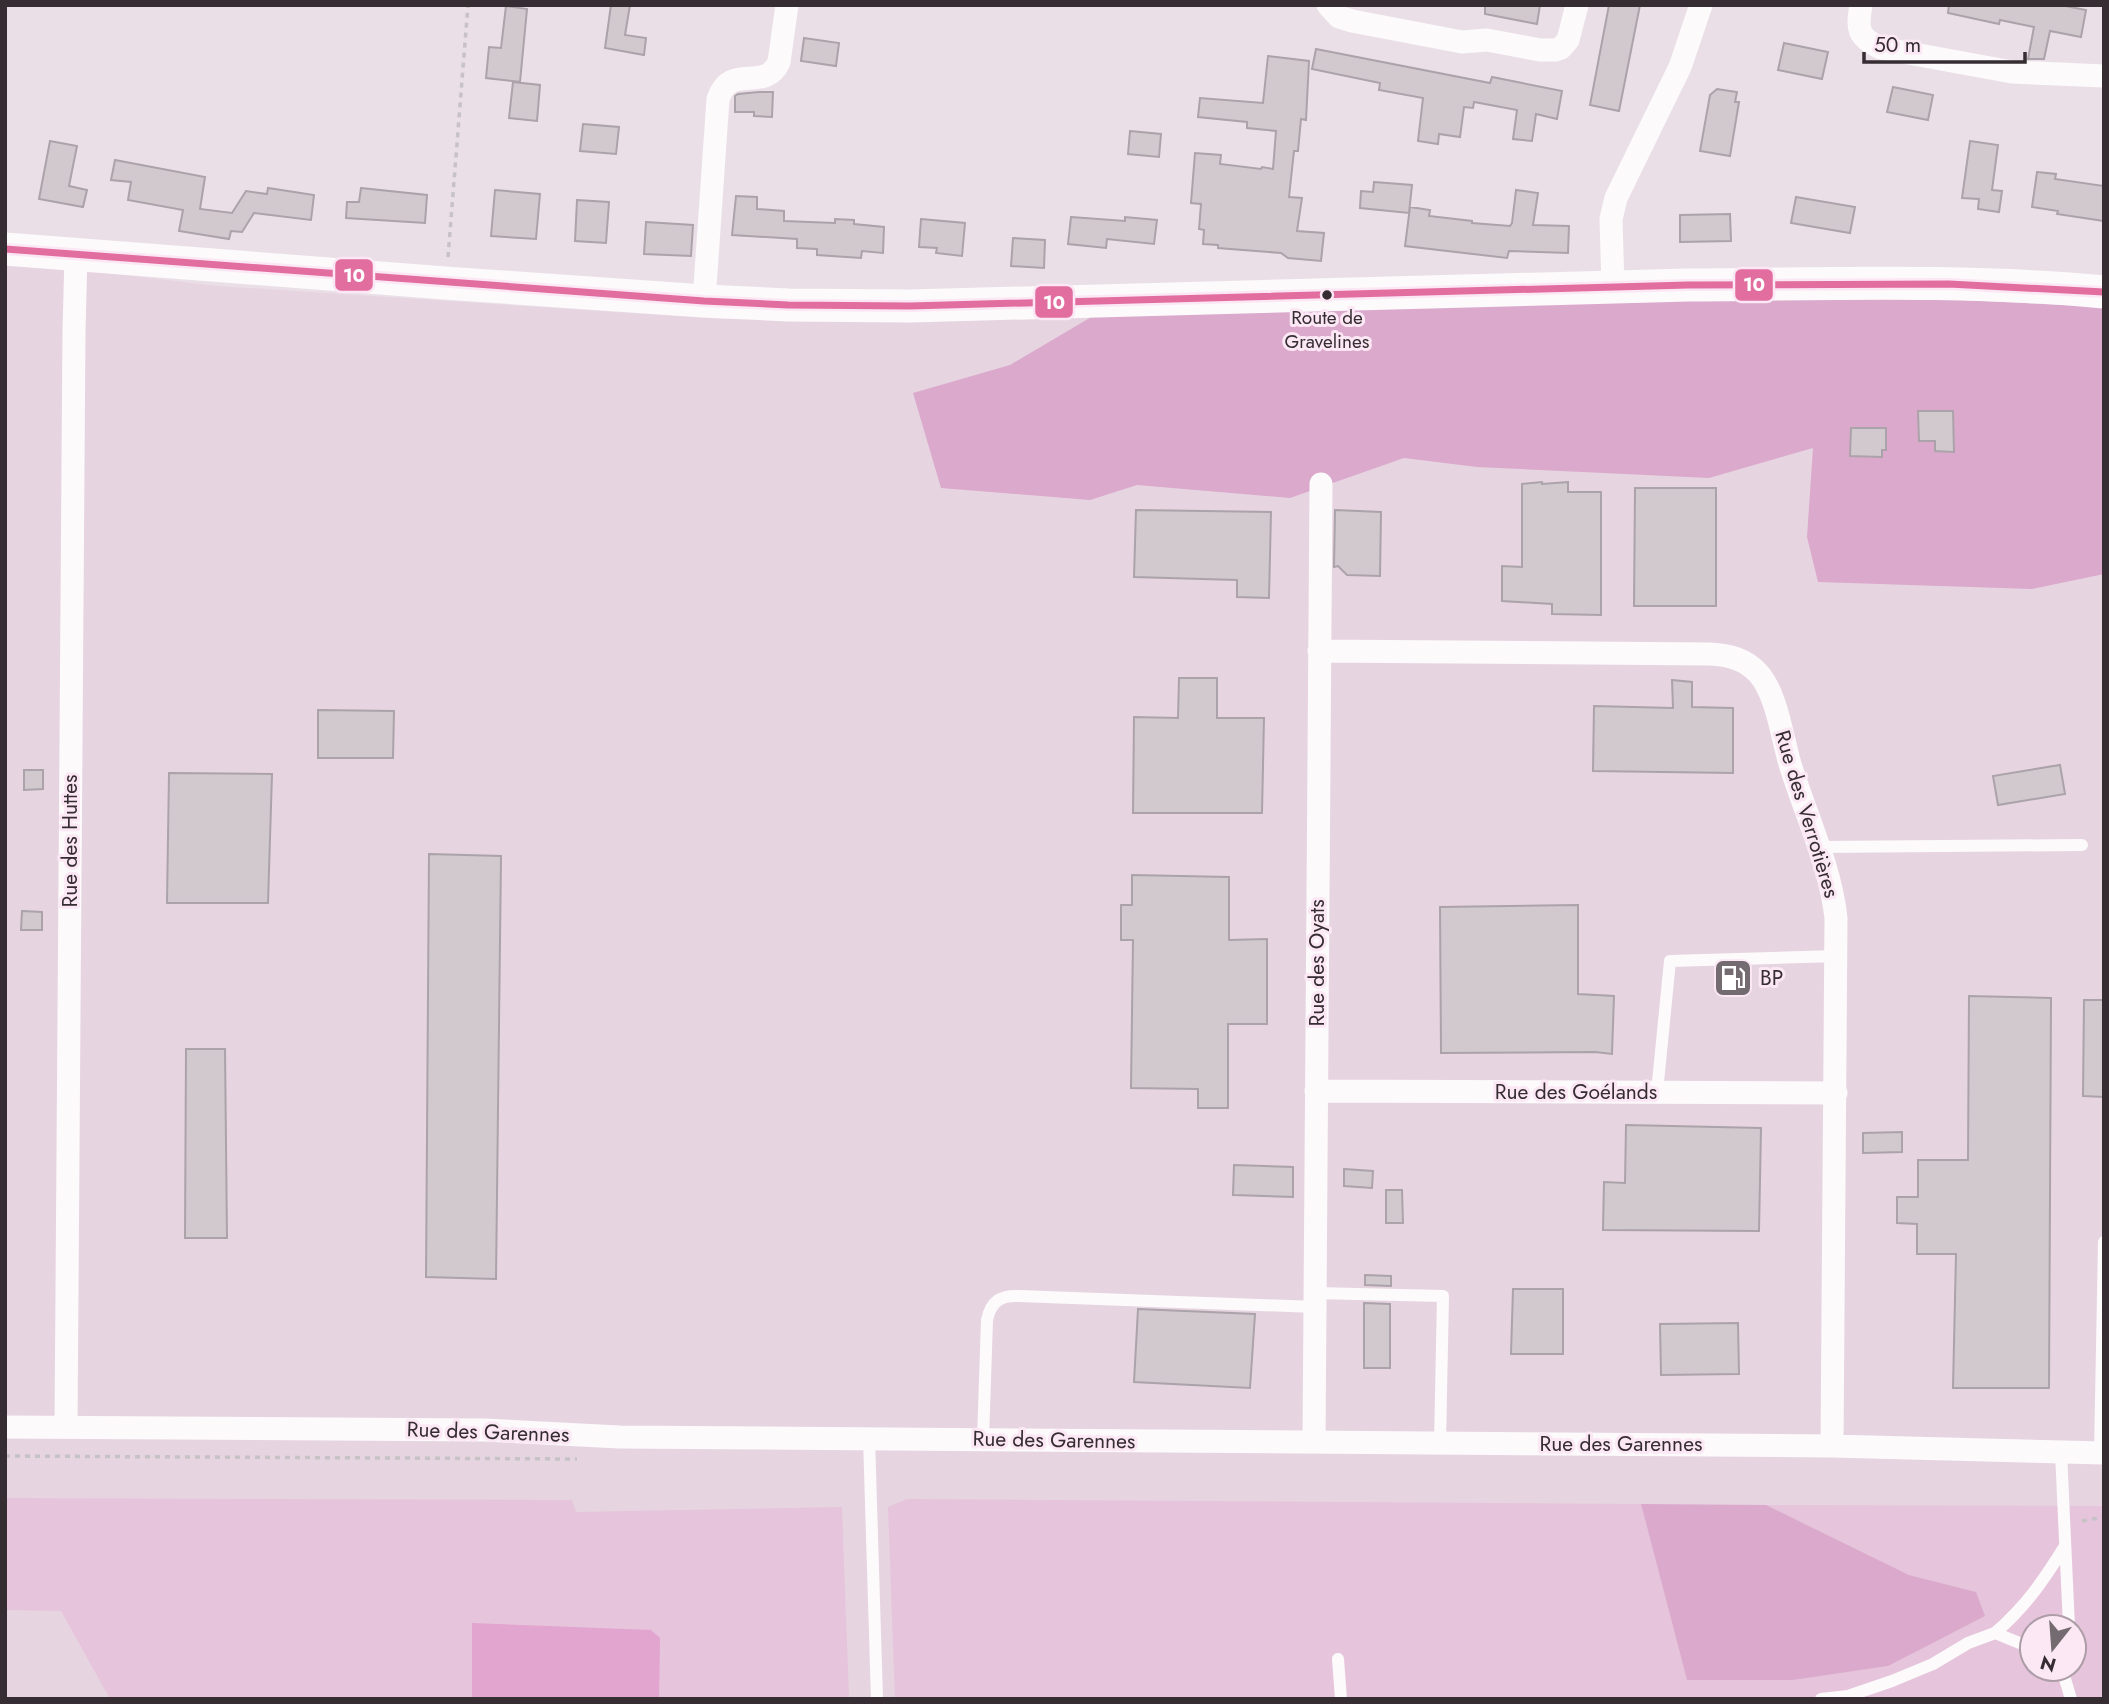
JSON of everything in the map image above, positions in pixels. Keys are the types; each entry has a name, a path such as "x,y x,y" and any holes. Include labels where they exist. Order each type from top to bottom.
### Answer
{"main road":[{"path":"5,249 446,283 788,305 899,306 1614,287 1878,284 2008,286 2104,292"}],"street":[{"path":"704,301 718,99 727,83 736,79 765,77 776,69 788,5"},
{"path":"1328,5 1339,17 1352,21 1462,42 1488,40 1549,51 1561,48 1568,40 1577,5"},
{"path":"1614,287 1611,219 1616,198 1680,67 1701,5"},
{"path":"1861,5 1858,26 1860,33 1881,48 2012,72 2103,72"},
{"name":"Rue des Huttes","path":"66,1426 76,256"},
{"name":"Rue des Oyats","path":"1314,1442 1321,484"},
{"name":"Rue des Verrotières","path":"1319,651 1710,654 1740,659 1759,674 1771,696 1791,767 1829,873 1834,899 1837,956 1832,1446"},
{"name":"Rue des Goélands","path":"1316,1091 1836,1093"},
{"name":"Rue des Garennes","path":"5,1427 484,1430 619,1437 1832,1446 2102,1453"}],"lane":[{"path":"1819,847 2082,845"},
{"path":"1657,1092 1670,961 1837,956"},
{"path":"2102,1453 2104,1242"},
{"path":"983,1439 988,1320 992,1305 1002,1297 1315,1300 1443,1296 1440,1443"},
{"path":"869,1438 877,1699"},
{"path":"2061,1452 2068,1613"},
{"path":"1821,1699 1848,1696 1892,1681 1933,1664 1968,1643 1995,1633 2019,1612 2042,1583 2065,1546"},
{"path":"1995,1633 2018,1642"},
{"path":"1338,1659 1341,1699"}],"path":[{"path":"446,283 468,5"},
{"path":"2064,1524 2104,1517"}],"shaded area":[{"path":"5,261 218,286 722,319 1545,316 2104,340 2104,1699 5,1699"},
{"path":"1859,295 2104,307 2104,574 2032,589 1818,582 1807,537 1813,448 1709,478 1477,467 1404,458 1290,498 1137,485 1090,500 941,488 913,393 1010,365 1098,313"},
{"path":"5,1498 572,1500 576,1512 842,1507 849,1699 110,1699 61,1611 5,1610"},
{"path":"907,1499 1641,1504 1687,1680 1793,1680 1888,1666 1976,1592 1909,1575 1766,1505 2104,1506 2104,1699 895,1699 888,1507"},
{"path":"1641,1504 1766,1505 1909,1575 1976,1592 1985,1616 1888,1666 1793,1680 1687,1680"},
{"path":"472,1623 651,1630 660,1638 659,1699 472,1699"}],"building":[{"path":"611,5 630,5 625,35 646,38 644,55 605,48"},
{"path":"1485,5 1540,5 1537,24 1485,14"},
{"path":"1609,5 1640,5 1619,111 1590,105"},
{"path":"1949,5 2060,5 2086,10 2081,37 2050,31 2044,59 2028,59 2034,27 2000,20 1999,24 1948,13"},
{"path":"506,6 527,9 520,82 486,78 489,47 501,48"},
{"path":"804,38 839,43 836,66 801,61"},
{"path":"1784,43 1828,52 1822,79 1778,70"},
{"path":"1316,49 1490,83 1492,77 1562,91 1557,119 1536,114 1532,141 1513,139 1517,110 1474,102 1473,108 1464,107 1460,137 1439,134 1438,144 1418,141 1423,98 1379,90 1380,83 1312,69"},
{"path":"1268,56 1309,61 1306,120 1301,119 1289,197 1302,198 1297,231 1324,233 1321,261 1288,258 1281,253 1218,248 1218,245 1203,244 1204,230 1199,229 1201,204 1191,203 1195,153 1221,155 1220,164 1273,169 1276,131 1247,128 1247,122 1198,117 1200,98 1263,103"},
{"path":"513,82 540,85 537,121 509,118"},
{"path":"1893,87 1933,95 1928,120 1887,112"},
{"path":"1717,89 1737,92 1735,102 1739,102 1730,156 1700,151 1710,95"},
{"path":"773,92 772,117 754,116 754,112 735,112 735,96"},
{"path":"583,124 619,127 616,154 580,151"},
{"path":"1130,131 1161,134 1159,157 1128,154"},
{"path":"50,141 77,146 69,186 87,190 83,207 39,199"},
{"path":"1970,141 1998,145 1992,190 2002,191 1999,212 1978,209 1979,199 1962,198"},
{"path":"115,160 205,177 200,209 232,213 246,191 267,194 268,188 314,195 311,220 254,213 242,232 231,231 229,239 179,231 183,210 128,200 131,182 111,180"},
{"path":"2037,172 2056,174 2055,179 2104,186 2104,221 2032,207"},
{"path":"1374,182 1412,185 1409,213 1360,208 1361,191 1373,192"},
{"path":"361,188 427,195 425,223 346,218 347,202 359,202"},
{"path":"495,190 540,194 536,239 491,236"},
{"path":"1516,190 1538,193 1533,225 1569,226 1568,253 1509,251 1507,258 1405,246 1410,207 1430,210 1429,216 1510,226"},
{"path":"736,196 757,197 757,209 784,211 784,221 835,223 835,219 854,220 854,224 884,227 883,253 862,251 861,258 817,255 817,249 797,248 797,239 732,235"},
{"path":"1796,197 1855,207 1850,233 1791,223"},
{"path":"577,200 609,202 606,243 575,241"},
{"path":"1730,214 1731,241 1680,242 1680,215"},
{"path":"1071,217 1125,221 1125,217 1157,220 1154,244 1107,239 1106,248 1068,244"},
{"path":"921,219 965,223 962,256 936,253 937,248 919,247"},
{"path":"646,222 693,225 691,256 644,254"},
{"path":"1013,238 1045,240 1044,268 1011,266"},
{"path":"1918,411 1953,411 1954,452 1935,451 1935,441 1919,441"},
{"path":"1851,428 1886,428 1886,450 1882,450 1882,457 1850,456"},
{"path":"1568,482 1568,492 1601,492 1601,615 1552,614 1552,604 1502,601 1502,566 1522,567 1522,484"},
{"path":"1635,488 1716,488 1716,606 1634,606"},
{"path":"1136,510 1271,512 1269,598 1237,597 1237,580 1134,577"},
{"path":"1335,510 1381,512 1380,576 1347,575 1338,566 1334,567"},
{"path":"1179,678 1217,678 1217,718 1264,718 1262,813 1133,813 1134,717 1178,718"},
{"path":"1672,680 1692,682 1692,707 1733,708 1733,773 1593,771 1594,706 1673,708"},
{"path":"318,710 394,711 393,758 318,758"},
{"path":"2060,765 2065,794 1998,805 1993,776"},
{"path":"24,770 43,770 43,789 24,790"},
{"path":"169,773 272,774 268,903 167,903"},
{"path":"429,854 501,856 496,1279 426,1277"},
{"path":"1132,875 1229,877 1229,940 1267,939 1267,1024 1228,1024 1228,1108 1198,1108 1198,1089 1131,1088 1133,940 1121,940 1121,905 1132,905"},
{"path":"1578,905 1578,994 1614,996 1612,1054 1441,1053 1440,907"},
{"path":"22,911 42,912 42,930 21,930"},
{"path":"1969,996 2051,998 2049,1388 1953,1388 1956,1254 1917,1254 1917,1224 1897,1223 1897,1197 1918,1197 1918,1160 1968,1160"},
{"path":"2084,1000 2104,1000 2104,1097 2083,1096"},
{"path":"186,1049 225,1049 227,1238 185,1238"},
{"path":"1626,1125 1761,1128 1759,1231 1603,1230 1604,1182 1625,1183"},
{"path":"1902,1132 1902,1152 1863,1153 1863,1133"},
{"path":"1234,1165 1293,1167 1293,1197 1233,1195"},
{"path":"1344,1169 1373,1171 1372,1188 1344,1186"},
{"path":"1386,1190 1402,1190 1403,1223 1386,1223"},
{"path":"1365,1275 1391,1276 1391,1286 1365,1285"},
{"path":"1513,1289 1563,1289 1563,1354 1511,1354"},
{"path":"1364,1303 1390,1304 1390,1368 1364,1368"},
{"path":"1138,1309 1255,1314 1250,1388 1134,1382"},
{"path":"1738,1323 1739,1374 1661,1375 1660,1324"}],"transit line":[{"name":"10","path":"5,249 788,305 910,306 1688,285 1949,284 2104,292"}],"place":[{"name":"Route de Gravelines","path":"1327,295"},
{"name":"BP","path":"1733,978"}]}
